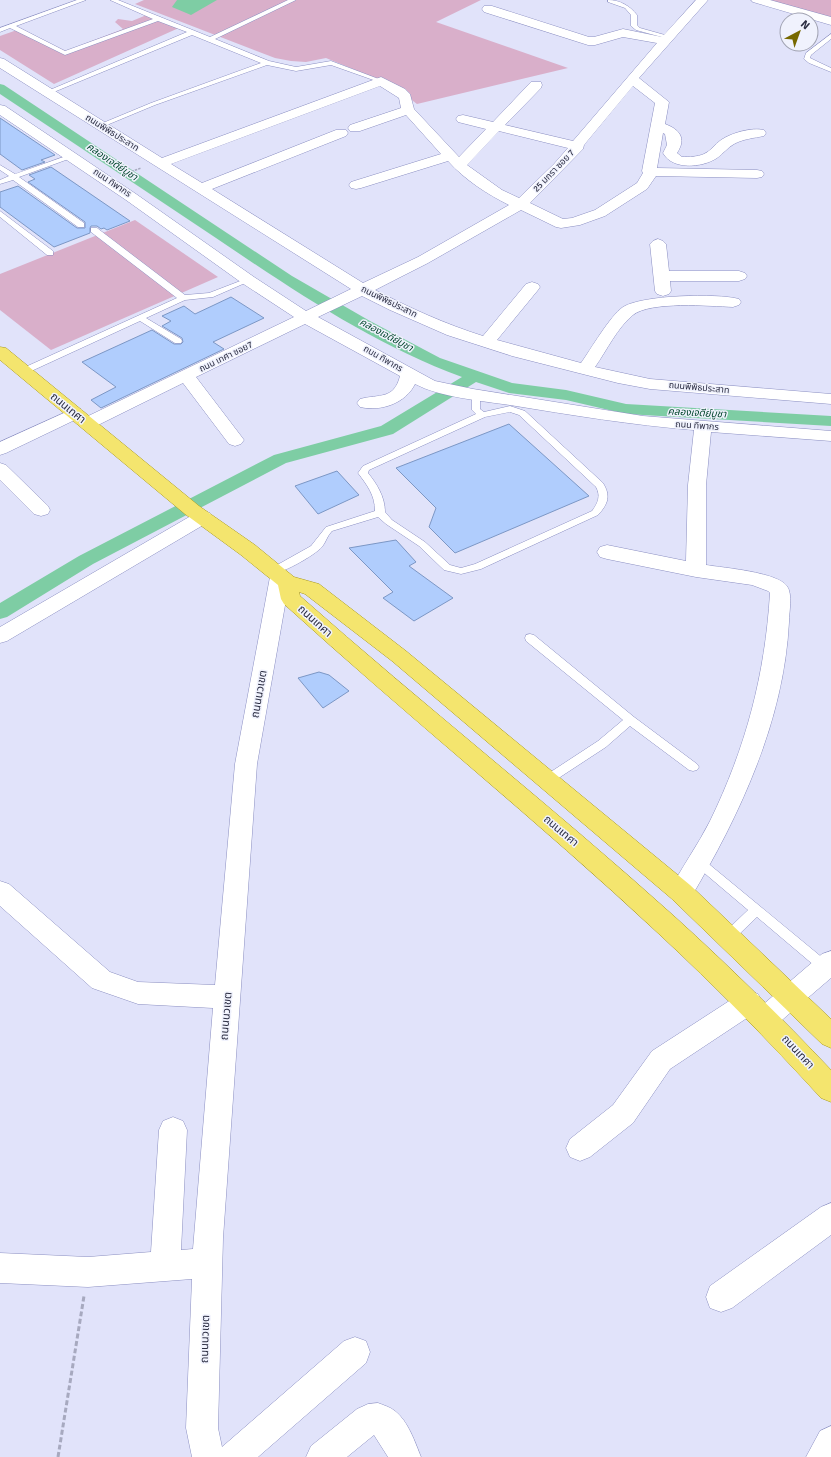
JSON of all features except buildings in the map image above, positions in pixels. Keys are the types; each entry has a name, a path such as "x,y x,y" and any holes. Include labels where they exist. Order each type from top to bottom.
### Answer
{"main road":[{"name":"ถนนเทศา","path":"0,352 197,514 248,550 280,577 312,589 399,656 681,892 789,998 831,1036"},
{"name":"ถนนเทศา","path":"280,577 291,599 372,672 574,842 679,936 757,1010 831,1089"}],"street":[{"name":"25 มกรา ซอย 7","path":"358,292 423,260 521,204 578,146 632,79 702,0"},
{"path":"757,0 831,21"},
{"path":"488,10 588,41 595,41 623,33 667,39"},
{"name":"ถนนพิพิธประสาท","path":"0,62 160,163 358,292 454,332 585,370 650,384 831,399"},
{"path":"160,163 382,81 400,92 405,97 408,110 455,161 497,193 561,224 566,224 600,213 642,186 650,172 649,165 662,102 632,79"},
{"path":"356,186 455,161 496,127 536,85"},
{"name":"ถนน ทิพากร","path":"0,109 132,196 248,280 313,315 423,382 437,387 474,394 643,421 831,436"},
{"path":"355,128 408,110"},
{"path":"463,119 578,146"},
{"path":"658,126 671,131 675,142 674,148 670,153 671,156 674,159 687,161 700,160 710,157 728,141 749,134 759,133"},
{"path":"200,189 341,133"},
{"path":"650,172 756,174"},
{"path":"658,244 664,302"},
{"path":"661,276 739,276"},
{"path":"487,342 532,287"},
{"name":"ถนน เทศา ซอย7","path":"0,449 186,376 358,292"},
{"path":"585,370 628,311 639,305 664,302 733,302"},
{"path":"366,403 386,401 398,396 407,385 409,374"},
{"path":"186,376 235,440"},
{"path":"696,570 697,485 703,426"},
{"path":"0,469 41,510"},
{"path":"0,636 197,514"},
{"path":"607,552 696,570 754,579 772,585 780,592 774,657 765,705 748,758 700,862 681,892"},
{"name":"ถนนนวเขต","path":"208,1457 202,1428 207,1263 246,764 280,577"},
{"path":"0,891 101,980 138,993 227,997"},
{"path":"580,1148 624,1114 661,1060 757,1010 789,998 828,965"},
{"path":"165,1265 172,1130"},
{"path":"721,1297 831,1216"},
{"path":"0,1268 88,1272 207,1263"},
{"path":"234,1457 355,1352"},
{"path":"322,1457 368,1420 375,1418 380,1419 386,1424 405,1457"},
{"path":"822,1457 831,1442"}],"lane":[{"path":"0,30 83,0"},
{"path":"113,0 267,63 296,69 331,63 382,81"},
{"path":"211,39 293,0"},
{"path":"610,1 629,9 634,15 634,26 638,29 667,39"},
{"path":"10,26 66,53 160,18"},
{"path":"47,93 193,32"},
{"path":"831,36 808,54 807,58 811,62 831,70"},
{"path":"100,126 153,104 267,63"},
{"path":"0,182 72,156"},
{"path":"0,167 81,225"},
{"path":"0,213 50,253"},
{"path":"94,230 183,298"},
{"path":"24,371 183,298 210,296 248,280"},
{"path":"141,318 178,341"},
{"path":"474,394 476,410 482,415"},
{"path":"510,409 522,413 600,485 604,491 605,497 601,506 595,513 478,567 461,571 447,568 422,544 389,522 380,513 381,504 372,484 363,473 366,468 482,415 510,409"},
{"path":"280,577 319,543 322,534 329,529 380,513"},
{"path":"530,638 630,720 693,767"},
{"path":"547,780 602,744 630,720"},
{"path":"700,862 756,910 828,965"},
{"path":"728,937 756,910"}],"path":[{"path":"119,176 144,167"},
{"path":"58,1457 88,1272"}],"shaded area":[{"path":"144,0 481,0 436,22 568,68 417,104 389,84 326,58 306,62 275,58 135,4"},
{"path":"177,0 217,0 191,15 172,7"},
{"path":"760,0 831,0 831,20 819,17 819,12 803,12"},
{"path":"149,14 181,27 54,84 0,50 0,36 17,30 66,51 123,29 115,22 118,19 132,21"},
{"path":"135,220 218,277 51,350 0,310 0,274"}],"waterway":[{"name":"คลองเจดีย์บูชา","path":"0,88 287,279 364,324 434,361 509,388 566,395 626,409 831,421"},
{"path":"0,612 86,560 280,459 387,430 470,379"}]}
